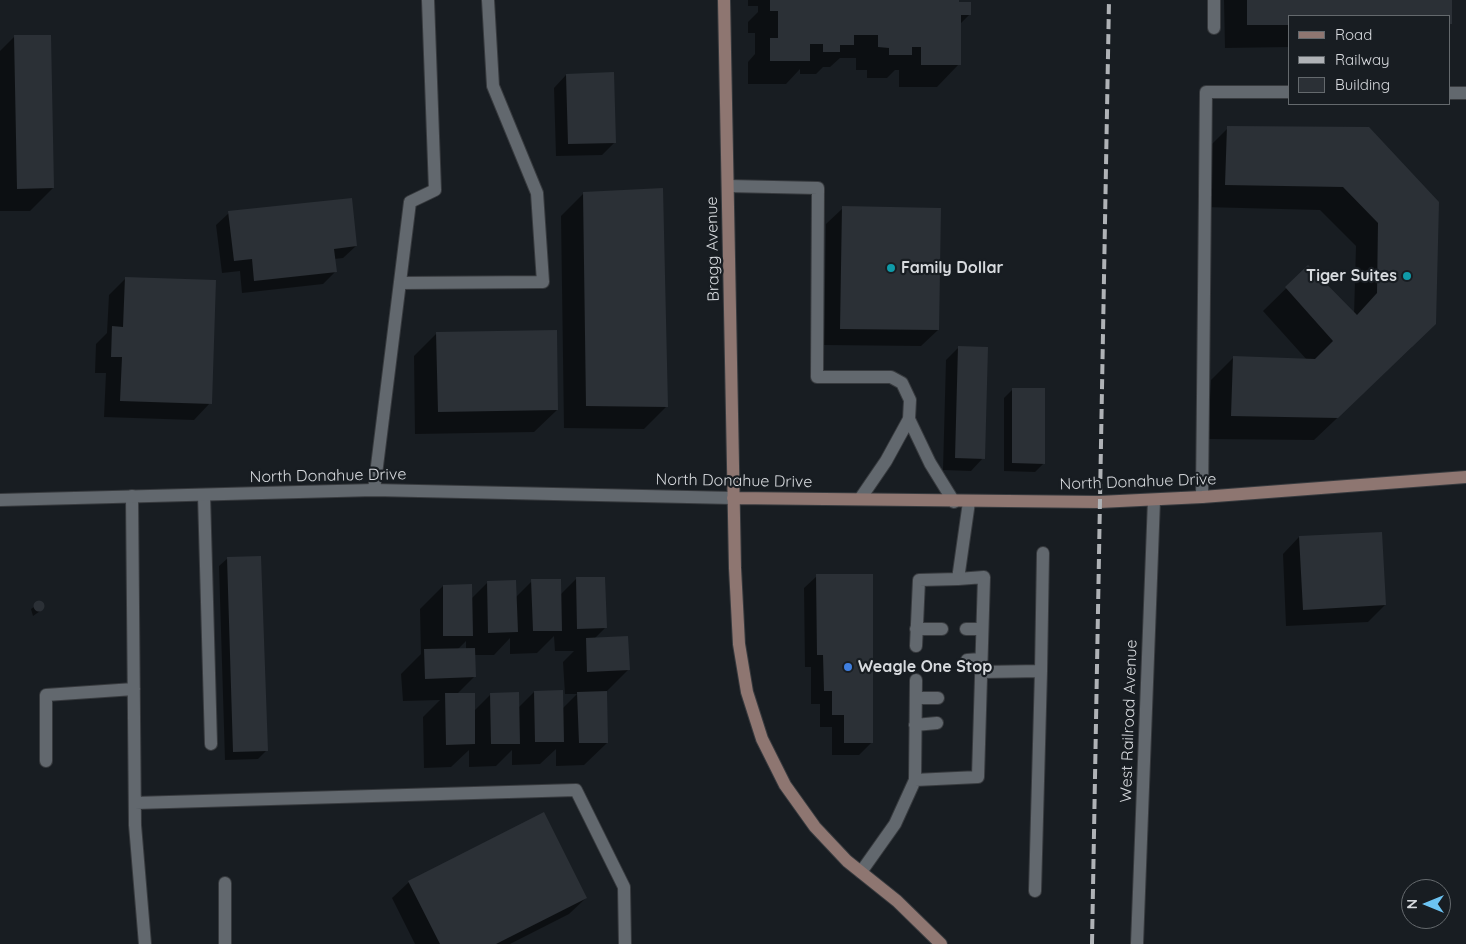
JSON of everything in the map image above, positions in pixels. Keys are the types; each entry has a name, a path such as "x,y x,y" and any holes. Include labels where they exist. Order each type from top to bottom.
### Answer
{"main road":[{"name":"Bragg Avenue","path":"724,0 733,498 739,644 747,692 762,739 785,785 815,827 847,861 897,900 941,944"},
{"name":"North Donahue Drive","path":"733,498 954,502 1099,502 1202,497 1466,478"}],"street":[{"path":"374,490 410,202 434,190 428,0"},
{"path":"400,283 543,282 537,193 492,86 488,0"},
{"path":"1214,0 1214,28"},
{"path":"1202,497 1206,92 1288,92"},
{"path":"1451,93 1466,93"},
{"path":"728,186 818,188 817,377 891,377 902,383 910,400 909,419 886,461 860,499"},
{"path":"909,419 930,464 954,502"},
{"name":"North Donahue Drive","path":"0,500 374,490 733,498"},
{"path":"204,494 211,744"},
{"path":"132,496 134,803 146,944"},
{"name":"West Railroad Avenue","path":"1138,944 1154,500"},
{"path":"958,579 969,502"},
{"path":"1034,891 1043,553"},
{"path":"916,646 919,580 984,577 981,666 973,697 973,722 978,777 916,780"},
{"path":"916,628 942,629"},
{"path":"966,628 982,629"},
{"path":"967,660 981,666 1041,671"},
{"path":"861,872 895,824 916,780 916,680"},
{"path":"46,762 46,695 134,689"},
{"path":"916,698 938,698"},
{"path":"916,725 937,723"},
{"path":"134,803 576,790 624,887 625,944"},
{"path":"225,883 225,944"}],"building":[{"path":"770,0 959,0 959,2 971,2 971,15 961,15 961,65 921,65 921,47 912,47 912,55 889,55 889,48 878,47 878,35 854,35 854,45 840,45 840,52 823,52 823,44 810,44 810,61 770,61 770,38 778,38 778,11 770,11"},
{"path":"1247,0 1452,0 1452,24 1451,15 1288,15 1288,25 1247,25"},
{"path":"14,35 51,35 54,188 17,189"},
{"path":"614,72 616,143 568,144 566,74"},
{"name":"Tiger Suites","path":"1227,126 1369,127 1439,202 1436,324 1338,418 1231,416 1233,356 1315,359 1333,341 1285,287 1308,265 1357,315 1377,293 1378,223 1343,187 1225,185"},
{"path":"663,188 668,407 586,406 583,192"},
{"path":"352,198 357,246 334,249 337,272 254,281 252,259 234,261 228,211"},
{"name":"Family Dollar","path":"842,206 941,208 939,330 840,329"},
{"path":"125,277 216,280 212,404 120,401 122,357 111,357 112,326 123,327"},
{"path":"557,330 558,410 438,412 436,332"},
{"path":"958,346 988,347 985,459 955,458"},
{"path":"1012,388 1045,388 1045,464 1012,463"},
{"path":"1382,532 1386,605 1303,610 1299,536"},
{"path":"261,556 268,751 233,752 227,557"},
{"name":"Weagle One Stop","path":"816,574 873,574 873,743 844,743 844,715 832,715 832,691 824,691 823,655 817,655"},
{"path":"576,577 605,577 607,628 577,629"},
{"path":"531,579 561,579 562,631 533,631"},
{"path":"516,580 518,632 488,633 487,581"},
{"path":"472,584 473,636 443,636 443,585"},
{"path":"39,600 45,606 39,612 33,606"},
{"path":"628,636 630,670 587,672 586,638"},
{"path":"475,648 476,677 425,679 424,649"},
{"path":"563,690 564,742 535,742 534,691"},
{"path":"607,691 608,743 579,743 577,692"},
{"path":"519,692 520,744 491,744 490,693"},
{"path":"445,693 475,693 475,744 446,745"},
{"path":"544,812 587,898 496,944 440,944 408,881"}],"railway":[{"path":"1092,944 1109,0"}],"place":[{"name":"Family Dollar","path":"891,268"},
{"name":"Tiger Suites","path":"1407,276"},
{"name":"Weagle One Stop","path":"848,667"}]}
